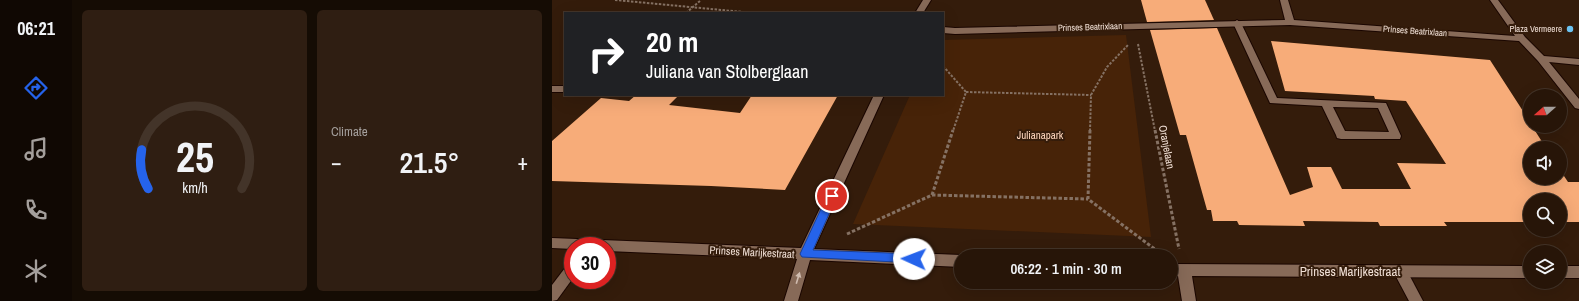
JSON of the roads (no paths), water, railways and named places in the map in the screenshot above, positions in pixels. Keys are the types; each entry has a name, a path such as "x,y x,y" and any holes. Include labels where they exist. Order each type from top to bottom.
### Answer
{"street":[{"path":"920,12 927,0"},
{"path":"1284,0 1290,22"},
{"path":"1494,0 1522,40 1541,59 1579,106"},
{"name":"Prinses Beatrixlaan","path":"944,30 1290,22 1522,40"},
{"path":"1237,23 1274,102 1326,103 1382,105 1396,136 1341,135 1326,103"},
{"path":"1541,59 1579,62"},
{"path":"552,89 564,89"},
{"path":"791,301 805,254 879,96"},
{"name":"Prinses Marijkestraat","path":"552,243 564,244"},
{"name":"Prinses Marijkestraat","path":"616,246 954,261"},
{"name":"Prinses Marijkestraat","path":"1178,270 1523,272"},
{"path":"1400,271 1416,301"},
{"path":"1567,272 1579,272"},
{"path":"1178,273 1189,301"},
{"path":"552,296 564,280"}],"place":[{"name":"Plaza Vermeere","path":"1570,29"}],"park label":[{"name":"Julianapark","path":"1040,135"}]}
